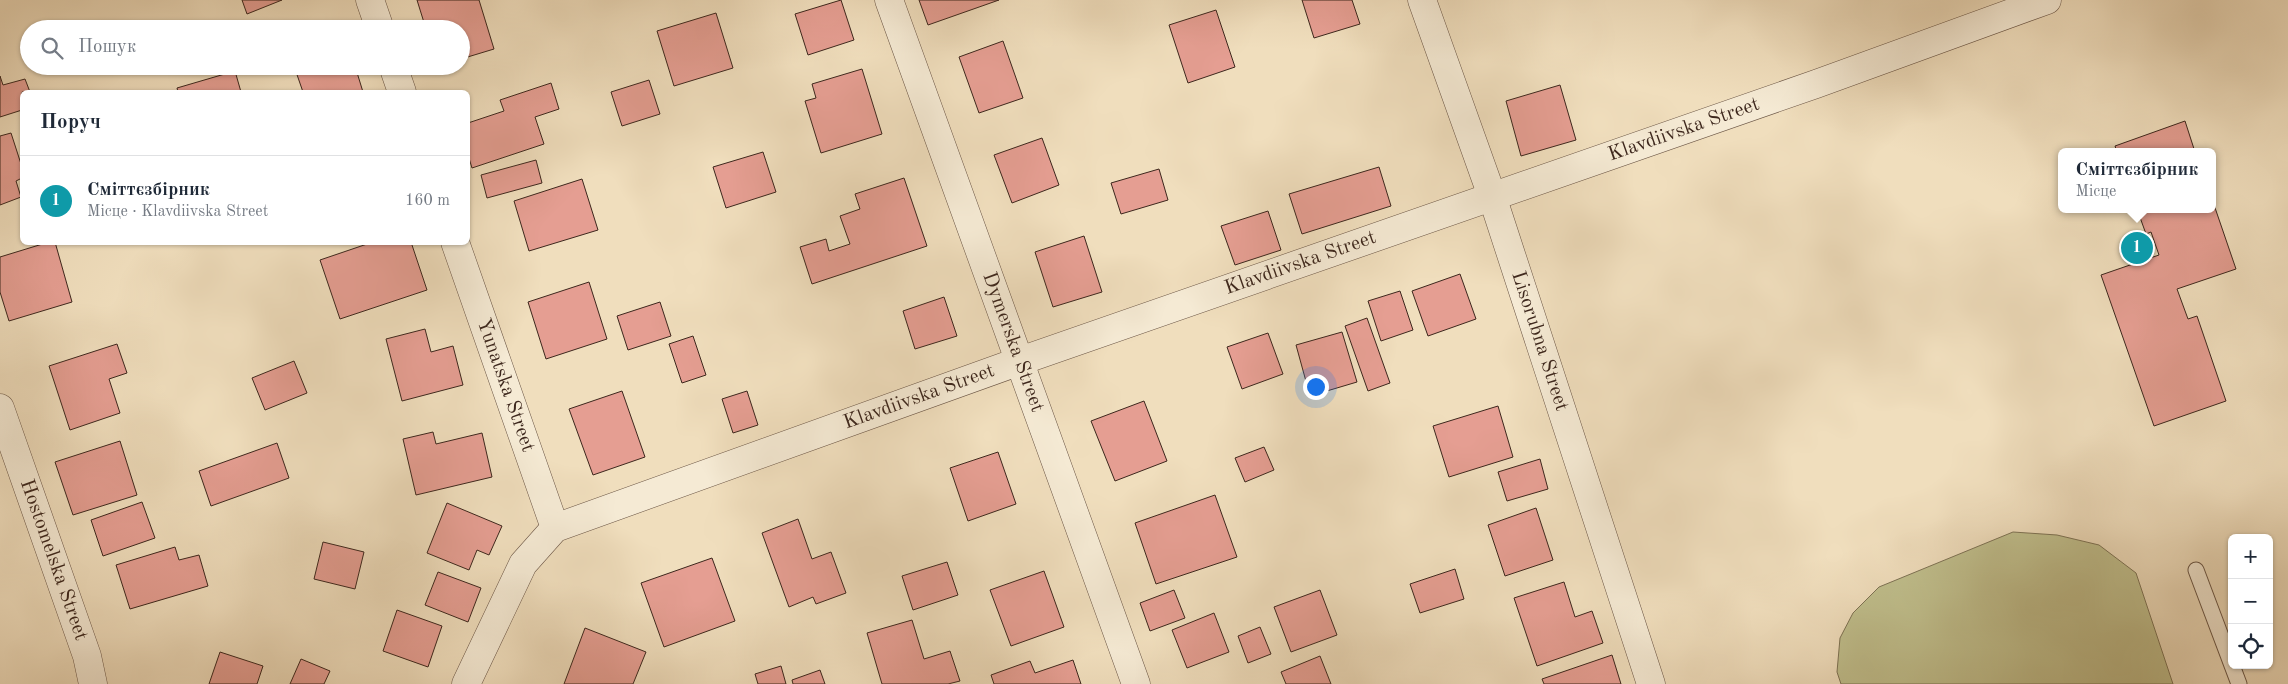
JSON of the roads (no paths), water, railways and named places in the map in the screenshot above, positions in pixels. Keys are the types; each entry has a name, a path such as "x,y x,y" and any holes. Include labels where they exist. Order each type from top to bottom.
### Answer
{"street":[{"path":"370,0 377,20"},
{"name":"Dymerska Street","path":"889,0 1136,684"},
{"name":"Lisorubna Street","path":"1422,0 1492,196 1651,684"},
{"name":"Klavdiivska Street","path":"555,528 1020,361 1816,84 2047,0"},
{"path":"396,75 401,90"},
{"name":"Yunatska Street","path":"456,245 555,528"},
{"name":"Hostomelska Street","path":"0,408 87,656 93,684"},
{"path":"466,684 523,564 555,528"}],"lane":[{"path":"2196,570 2239,684"}],"place":[{"name":"Сміттєзбірник","path":"2137,248"}]}
